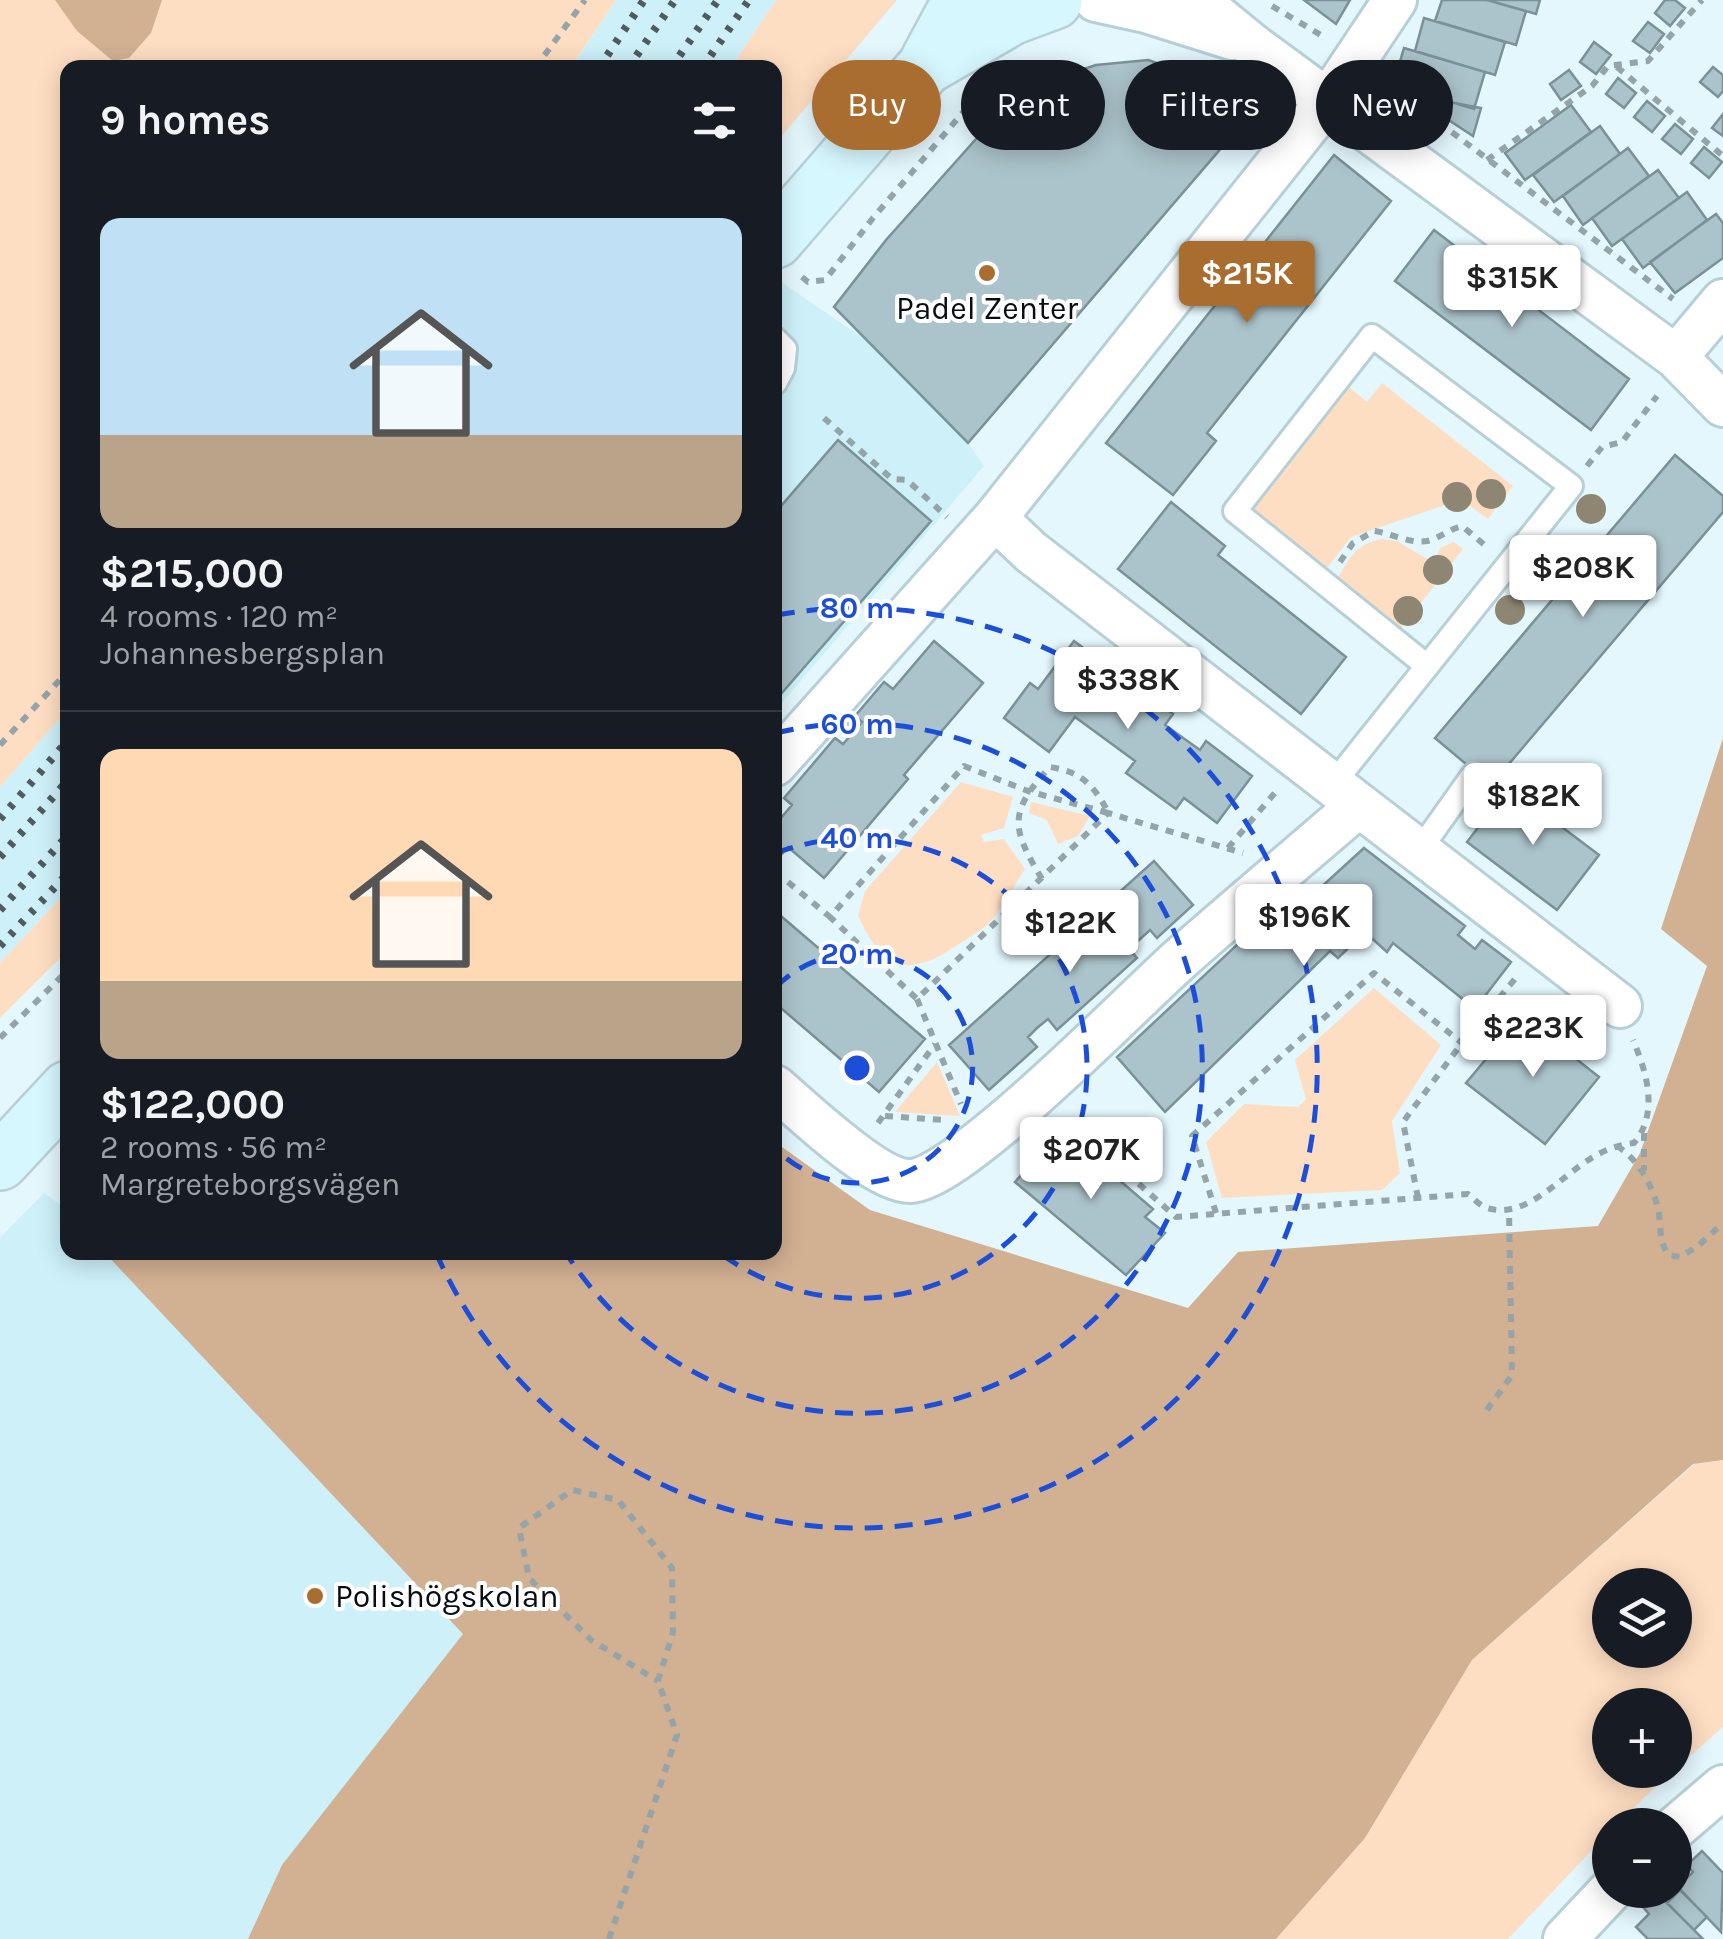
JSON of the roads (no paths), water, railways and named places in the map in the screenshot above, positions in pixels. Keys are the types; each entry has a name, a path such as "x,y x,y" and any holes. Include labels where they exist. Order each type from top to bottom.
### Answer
{"street":[{"path":"929,60 961,0"},
{"path":"937,60 1010,18 1062,0"},
{"path":"1096,0 1252,44"},
{"path":"1197,0 1316,91"},
{"path":"1355,60 1395,0"},
{"path":"782,756 984,530 1316,116"},
{"path":"782,232 853,150"},
{"path":"1403,150 1691,343 1723,405"},
{"path":"984,530 1031,552 1620,1006"},
{"path":"782,1092 854,1154 884,1174 910,1182 942,1170 972,1133 1036,1093 1286,868 1331,783"},
{"path":"0,1162 60,1098"},
{"path":"1565,1939 1593,1908"}],"lane":[{"path":"1331,783 1427,666 1571,486 1372,336 1235,511 1427,666"},
{"path":"782,346 782,370"},
{"path":"1419,850 1473,775"}],"railway":[{"path":"604,60 644,0"},
{"path":"634,60 675,0"},
{"path":"677,60 718,0"},
{"path":"708,60 749,0"},
{"path":"0,819 60,749"},
{"path":"0,857 60,789"},
{"path":"0,910 60,844"},
{"path":"0,946 60,882"}],"place":[{"name":"Padel Zenter","path":"987,273"},
{"name":"Polishögskolan","path":"315,1596"}]}
